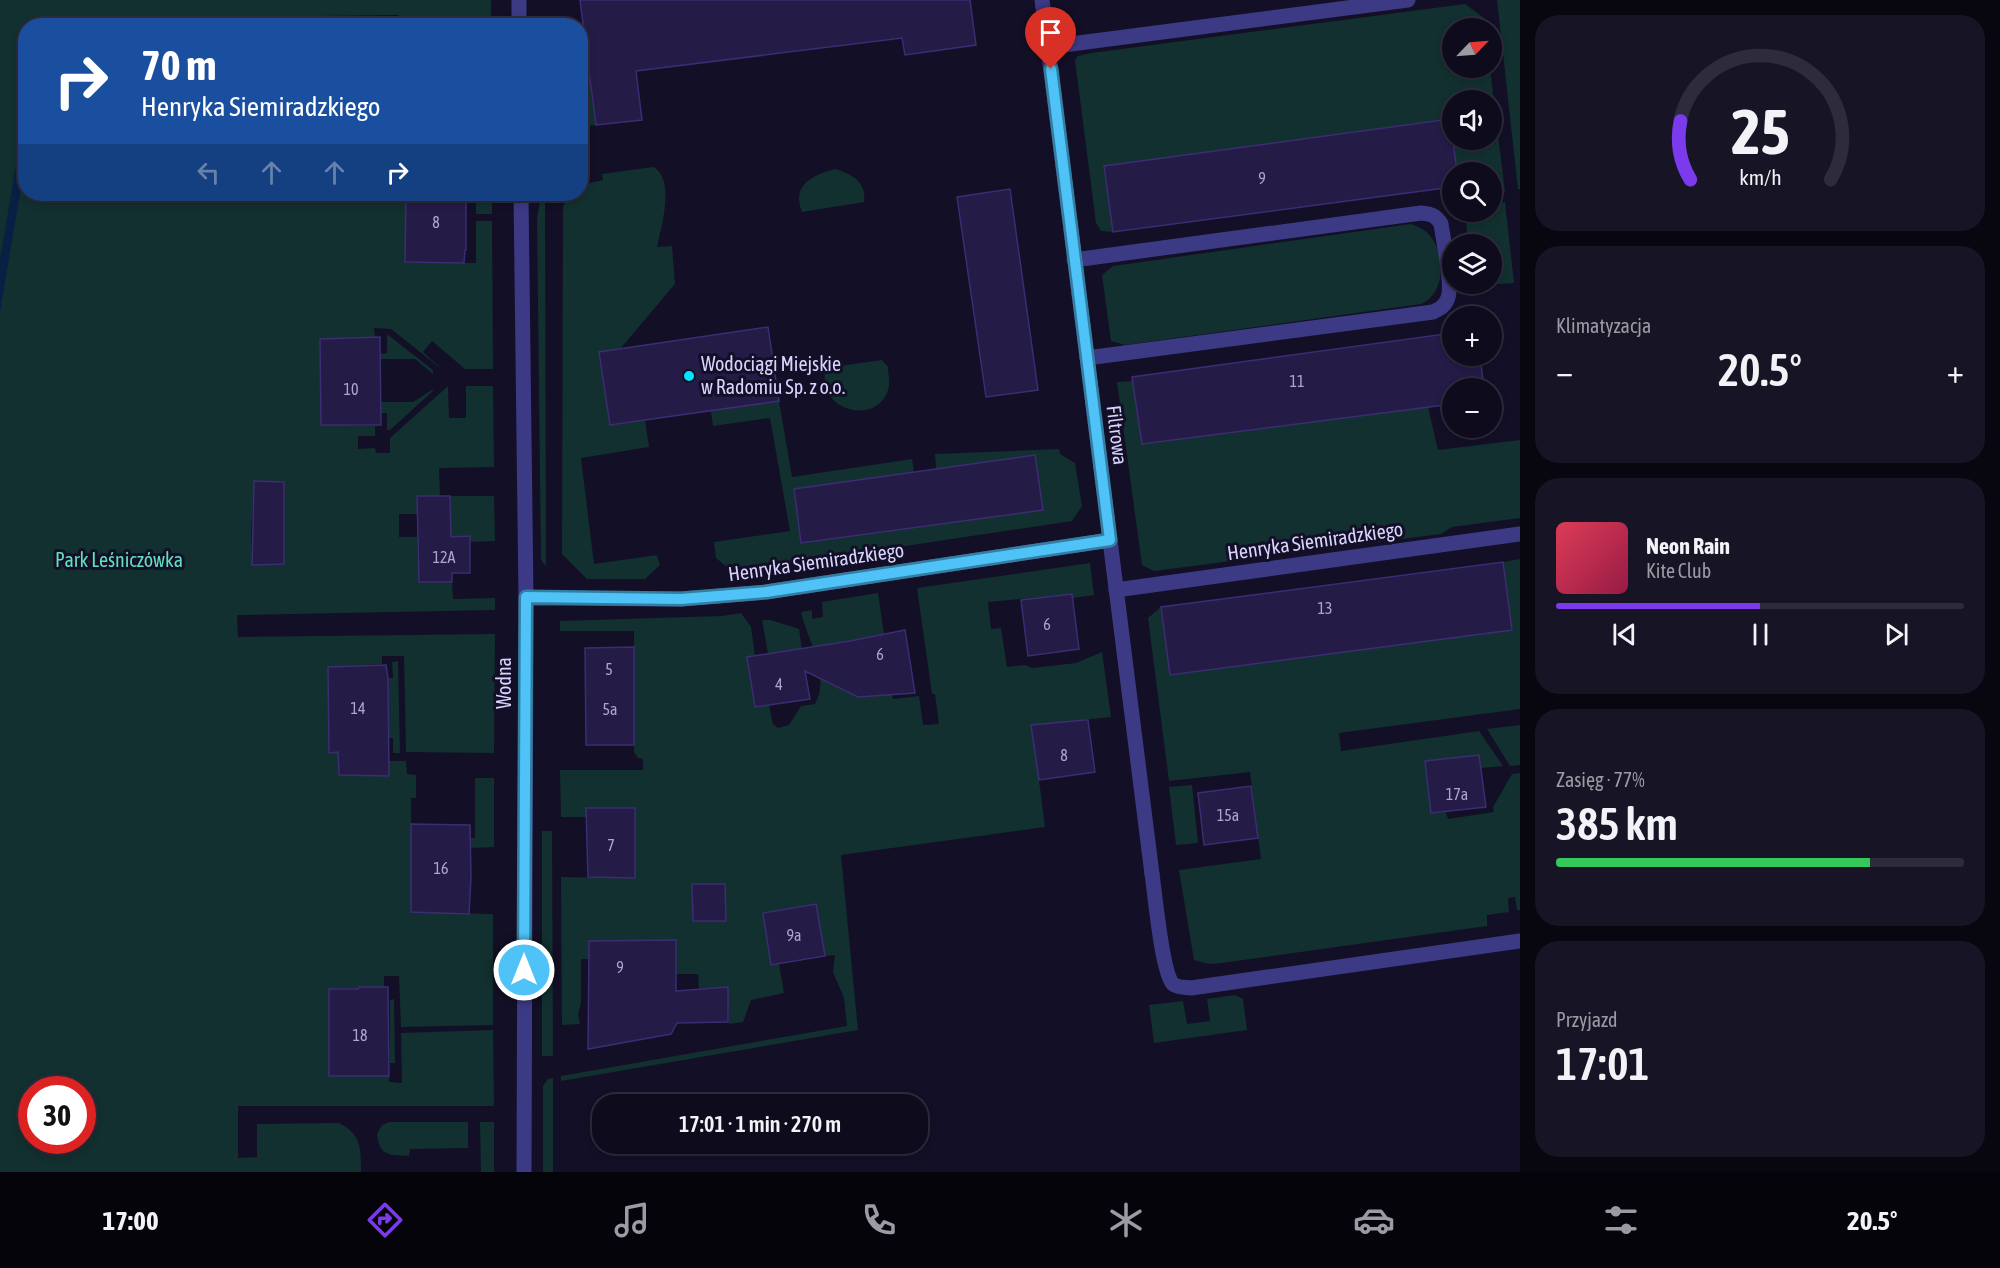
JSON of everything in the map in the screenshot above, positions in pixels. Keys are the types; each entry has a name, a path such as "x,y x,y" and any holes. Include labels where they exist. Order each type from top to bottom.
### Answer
{"street":[{"path":"519,0 519,18"},
{"name":"Filtrowa","path":"1042,0 1152,874 1165,966 1172,983 1177,986 1191,987 1520,941"},
{"path":"1048,47 1408,0"},
{"name":"Wodna","path":"521,201 526,597 524,1172"},
{"path":"1074,260 1421,213 1431,214 1438,218 1441,224 1450,287 1447,301 1442,308 1433,312 1087,358"},
{"name":"Henryka Siemiradzkiego","path":"1116,590 1520,534"},
{"name":"Henryka Siemiradzkiego","path":"526,597 681,599 766,592 1110,540"}],"green space":[{"name":"Park Leśniczówka","path":"0,0 491,0 491,18 400,18 398,15 325,16 325,18 18,18 18,201 406,201 406,262 476,263 476,221 492,221 493,369 465,369 432,341 423,352 444,371 391,329 374,328 375,337 320,339 351,426 375,426 375,436 358,436 358,449 375,448 376,453 390,453 390,438 448,386 449,418 466,418 466,386 493,386 494,467 439,468 440,496 418,514 399,514 399,537 417,537 419,582 452,582 453,599 495,598 495,610 237,615 238,637 495,634 494,753 406,752 404,656 382,656 382,664 328,667 329,752 338,752 339,775 376,776 376,753 388,761 406,761 407,774 416,775 416,798 411,798 411,912 493,914 493,1025 401,1027 399,976 384,976 384,987 329,989 329,1075 389,1076 389,1082 402,1083 401,1033 493,1030 494,1106 238,1106 238,1158 257,1157 257,1124 339,1123 352,1132 359,1143 361,1172 0,1172","holes":["254,481 284,482 284,564 252,565"]},
{"path":"1497,0 1520,0 1520,189 1518,189 1502,45 1502,18 1499,18"},
{"path":"1465,4 1484,18 1442,18 1442,78 1491,78 1493,90 1442,90 1442,120 1105,166 1113,232 1101,231 1096,223 1075,60 1078,56"},
{"path":"588,70 596,125 588,126"},
{"path":"1454,150 1500,150 1501,162 1455,162"},
{"path":"653,167 660,173 664,181 665,204 657,247 672,246 675,284 621,348 599,352 610,425 645,420 649,447 581,458 594,564 657,555 660,565 645,579 587,579 562,554 563,208 565,201 588,201 588,183 603,180 602,174"},
{"path":"1502,167 1505,192 1502,192"},
{"path":"835,169 847,173 861,184 864,202 802,212 799,195 802,188 812,178"},
{"path":"476,201 492,201 492,214 476,214"},
{"path":"540,201 545,201 546,566 541,560 537,219"},
{"path":"1502,202 1505,202 1514,283 1502,284 1502,234 1467,234 1466,222 1502,222"},
{"path":"1411,224 1427,232 1431,237 1436,245 1441,264 1441,274 1435,292 1421,304 1125,345 1111,341 1102,275 1113,266"},
{"path":"387,334 433,370 433,374 415,359 381,359 381,354 387,353"},
{"path":"882,360 888,367 889,386 884,399 874,407 862,410 850,409 839,404 830,395 825,383 826,368"},
{"path":"1133,381 1142,444 1428,407 1438,450 1520,440 1520,518 1452,527 1441,534 1154,571 1142,565 1117,382"},
{"path":"432,389 433,391 390,430 387,430 387,413 381,413 381,402 413,402"},
{"path":"779,401 792,477 912,459 914,472 794,489 802,543 1043,509 1035,455 936,469 935,454 1059,449 1060,454 1075,463 1082,506 1072,521 733,572 716,558 714,542 790,531 770,418 713,426 711,411"},
{"path":"450,496 494,496 495,541 470,542 470,536 451,537"},
{"path":"1520,559 1520,709 1339,733 1341,751 1479,731 1503,766 1481,768 1479,755 1425,761 1431,813 1446,812 1448,819 1494,812 1493,807 1512,774 1520,773 1520,910 1517,910 1515,897 1508,898 1509,912 1487,915 1487,926 1222,963 1209,964 1194,960 1179,870 1261,859 1250,772 1169,781 1148,618 1161,607 1512,629 1503,562"},
{"path":"1090,563 1094,595 1073,598 1072,594 988,602 991,629 1001,628 1007,667 1025,665 1032,668 1076,663 1102,652 1111,717 1032,725 1045,827 841,855 858,1030 561,1081 561,1076 847,1026 844,998 833,972 835,955 825,956 816,905 771,965 779,964 784,993 751,1000 743,1022 729,1024 727,987 699,989 698,974 652,974 651,940 589,941 589,959 581,959 581,1003 578,1014 580,1024 562,1025 561,877 635,878 635,809 586,817 561,817 560,770 643,770 643,759 638,758 634,752 634,631 560,631 560,621 722,616 741,613 751,627 755,656 747,658 755,707 769,705 773,724 778,728 789,725 801,706 815,704 819,693 819,670 801,612 812,610 812,619 823,617 822,602 878,593 884,634 850,641 855,695 868,696 891,688 893,699 919,696 923,725 939,724 935,694 932,694 917,588","holes":["692,884 725,884 726,921 693,921"]},
{"path":"762,620 771,620 799,629 802,649 768,654"},
{"path":"398,661 400,753 393,753 393,738 389,738 388,678 393,678 392,662"},
{"path":"1520,725 1520,765 1510,766 1487,729"},
{"path":"475,778 494,778 494,847 471,848 471,838 475,838"},
{"path":"1192,785 1198,843 1176,845 1169,787"},
{"path":"542,831 552,831 553,1056 542,1056"},
{"path":"1235,995 1243,999 1247,1030 1154,1043 1149,1005 1183,1001 1187,1024 1210,1021 1207,999"},
{"path":"394,999 395,1063 390,1063 390,1000"},
{"path":"553,1078 553,1172 543,1172 543,1086 548,1079"},
{"path":"389,1122 468,1122 468,1148 410,1149 409,1156 387,1153 380,1147 377,1134 382,1125"},
{"path":"480,1122 494,1122 494,1172 481,1172"}],"water":[{"path":"18,153 19,201 0,312 0,259"}],"building":[{"path":"580,0 970,0 976,45 905,55 902,38 636,71 642,120 596,125 588,62 588,18 582,18"},
{"path":"1442,120 1442,150 1454,150 1456,162 1442,162 1442,188 1113,232 1104,166"},
{"path":"1010,189 1038,390 986,397 957,197"},
{"path":"406,201 466,201 464,263 405,262"},
{"name":"Wodociągi Miejskie w Radomiu Sp. z o.o.","path":"768,327 779,401 610,425 599,352"},
{"path":"1442,334 1442,366 1481,366 1483,378 1442,378 1442,405 1142,444 1132,377"},
{"path":"380,337 381,425 321,425 320,339"},
{"path":"1035,455 1043,510 801,543 794,489"},
{"path":"254,481 284,482 284,564 252,565"},
{"path":"417,496 450,496 451,537 470,536 470,573 452,573 452,582 419,582"},
{"path":"1503,562 1512,630 1170,675 1161,607"},
{"path":"1072,594 1079,649 1028,656 1021,600"},
{"path":"905,630 915,693 858,697 805,671 810,699 755,707 747,657"},
{"path":"634,647 634,745 586,745 585,648"},
{"path":"386,665 389,776 339,775 338,752 329,753 328,667"},
{"path":"1088,720 1095,772 1039,780 1031,725"},
{"path":"1479,755 1486,807 1431,813 1425,761"},
{"path":"1251,786 1258,838 1204,845 1198,793"},
{"path":"586,808 635,808 635,878 588,877"},
{"path":"411,824 470,825 469,914 411,912"},
{"path":"692,884 725,884 726,921 693,921"},
{"path":"816,904 825,956 771,965 763,913"},
{"path":"676,940 676,991 728,987 728,1022 677,1023 671,1034 588,1049 589,941"},
{"path":"359,987 388,987 389,1076 329,1076 329,989 358,989"}],"place":[{"name":"Wodociągi Miejskie w Radomiu Sp. z o.o.","path":"689,376"}],"route":[{"path":"524,970 526,597 681,599 766,592 1110,540 1051,69"}]}
